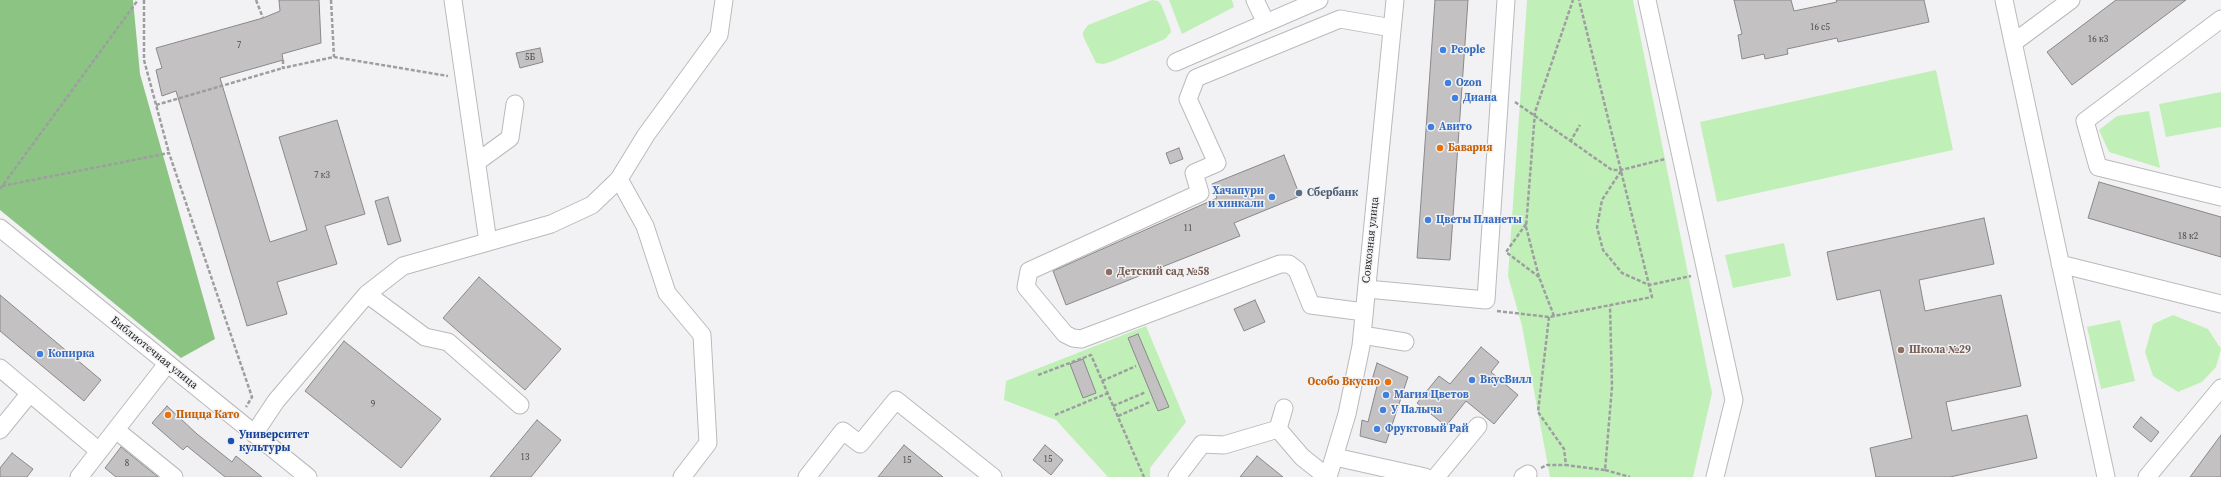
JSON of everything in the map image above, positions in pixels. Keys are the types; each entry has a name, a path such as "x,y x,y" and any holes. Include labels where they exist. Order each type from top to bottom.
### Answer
{"street":[{"path":"453,0 488,242"},
{"path":"254,434 276,401 367,294 403,266 551,224 592,205 619,179 646,135 719,35 724,0"},
{"path":"1255,0 1266,23"},
{"path":"1176,62 1320,0"},
{"name":"Совхозная улица","path":"1328,477 1335,457 1356,378 1362,335 1395,0"},
{"path":"1366,289 1486,300 1506,0"},
{"path":"1647,0 1734,400 1715,477"},
{"path":"2004,0 2106,477"},
{"path":"2013,44 2071,0"},
{"path":"1364,312 1310,305 1297,270 1290,264 1280,264 1082,339 1073,338 1064,334 1026,287 1029,271 1200,193 1194,173 1217,163 1188,99 1196,78 1340,19 1392,28"},
{"path":"2219,23 2086,121 2098,167 2221,197"},
{"path":"477,162 510,138 515,104"},
{"path":"619,179 645,226 667,293 702,335 708,443 682,477"},
{"name":"Библиотечная улица","path":"0,228 308,477"},
{"path":"2060,264 2221,304"},
{"path":"367,294 425,337 448,342 520,405"},
{"path":"1362,335 1405,342"},
{"path":"79,477 167,364"},
{"path":"0,368 99,451"},
{"path":"2147,477 2221,388"},
{"path":"0,430 30,393"},
{"path":"807,477 843,431 860,444 896,400 994,477"},
{"path":"1278,429 1284,408"},
{"path":"1436,477 1478,426"},
{"path":"1177,477 1202,444 1224,445 1278,429"},
{"path":"1278,429 1302,457 1328,477"},
{"path":"116,430 174,477"},
{"path":"1335,457 1425,477"}],"path":[{"path":"1,187 138,0"},
{"path":"144,0 144,60 168,153 252,397 237,420"},
{"path":"256,0 263,18"},
{"path":"331,0 334,57"},
{"path":"1554,316 1539,278 1527,223 1535,118 1573,0"},
{"path":"1486,300 1496,311 1554,316 1652,297 1579,0"},
{"path":"156,105 283,68 334,57 465,79"},
{"path":"283,60 283,68"},
{"path":"1500,91 1535,118 1612,170 1621,170 1681,156"},
{"path":"1570,142 1580,125"},
{"path":"1,187 168,153"},
{"path":"1621,170 1602,200 1597,227 1603,250 1622,273 1649,285 1706,273"},
{"path":"1527,223 1506,252 1539,278"},
{"path":"1605,470 1612,387 1610,306"},
{"path":"1549,316 1538,412 1564,449 1566,465"},
{"path":"1038,375 1091,355 1144,477"},
{"path":"1102,381 1136,366"},
{"path":"1113,406 1146,392"},
{"path":"1055,415 1108,393"},
{"path":"1118,416 1150,402"},
{"path":"1525,476 1547,465 1566,465 1605,470 1630,477"}],"green space":[{"path":"0,0 133,0 140,74 215,339 181,358 0,210"},
{"path":"1152,0 1158,1 1161,4 1170,27 1171,32 1165,39 1113,61 1104,64 1096,63 1083,36 1083,32 1088,25"},
{"path":"1169,0 1232,0 1234,7 1182,34"},
{"path":"1527,0 1633,0 1712,393 1693,477 1550,477 1522,326 1508,276"},
{"path":"1936,70 1953,150 1717,202 1700,122"},
{"path":"2221,92 2221,127 2166,137 2159,104"},
{"path":"2149,111 2160,168 2109,152 2099,130 2117,116"},
{"path":"1784,243 1791,276 1733,288 1725,255"},
{"path":"2173,315 2208,329 2221,349 2216,367 2202,382 2178,392 2153,376 2145,352 2153,324"},
{"path":"2120,320 2135,381 2101,389 2087,327"},
{"path":"1146,326 1186,422 1150,468 1150,477 1108,477 1056,420 1004,400 1006,381"}],"building":[{"path":"279,0 319,0 321,43 282,54 283,60 220,78 270,242 307,230 279,137 337,120 365,214 325,226 337,264 277,282 287,314 247,326 176,91 162,96 156,70 162,68 156,48 263,18 280,11"},
{"path":"1435,0 1468,0 1450,260 1417,258"},
{"path":"1734,0 1791,0 1794,11 1837,2 1836,0 1924,0 1929,22 1838,42 1837,38 1787,49 1788,54 1765,59 1764,54 1742,59 1738,35 1742,34"},
{"path":"2116,0 2186,0 2072,85 2047,52"},
{"path":"540,48 543,62 520,68 516,53"},
{"path":"1179,148 1183,159 1170,164 1166,153"},
{"path":"1284,155 1300,196 1234,223 1240,236 1066,305 1053,271 1217,198 1212,184"},
{"path":"2099,182 2221,217 2221,257 2088,218"},
{"path":"388,197 401,241 388,245 375,201"},
{"path":"1984,218 1994,264 1919,280 1925,311 2001,295 2021,386 1946,402 1952,431 2027,415 2037,458 1950,477 1876,477 1870,448 1912,438 1880,290 1837,300 1827,252"},
{"path":"479,277 561,349 525,390 443,318"},
{"path":"0,295 101,380 84,401 0,331"},
{"path":"1255,300 1265,322 1244,331 1234,309"},
{"path":"1138,334 1169,407 1158,411 1128,338"},
{"path":"344,341 441,419 401,468 305,391"},
{"path":"1481,347 1499,362 1491,372 1518,395 1494,424 1466,401 1446,426 1417,403 1439,376 1450,384"},
{"path":"1083,359 1096,393 1083,398 1070,364"},
{"path":"1377,363 1408,377 1386,443 1360,436 1362,420 1368,422 1378,382 1372,380"},
{"path":"167,406 197,434 232,462 236,456 262,477 225,477 187,446 183,450 152,423"},
{"path":"2141,417 2159,432 2151,442 2133,427"},
{"path":"537,420 561,440 531,477 490,477"},
{"path":"2221,435 2221,477 2190,477"},
{"path":"904,445 943,477 878,477"},
{"path":"1045,445 1063,460 1051,475 1033,460"},
{"path":"121,447 158,477 116,477 105,468"},
{"path":"12,453 33,469 27,477 0,477 0,468"},
{"path":"1257,456 1283,477 1240,477"}],"place":[{"name":"People","path":"1443,50"},
{"name":"Ozon","path":"1448,83"},
{"name":"Диана","path":"1455,98"},
{"name":"Авито","path":"1431,127"},
{"name":"Бавария","path":"1440,148"},
{"name":"Сбербанк","path":"1299,193"},
{"name":"Хачапури и хинкали","path":"1272,197"},
{"name":"Цветы Планеты","path":"1428,220"},
{"name":"Детский сад №58","path":"1109,272"},
{"name":"Школа №29","path":"1901,350"},
{"name":"Копирка","path":"40,354"},
{"name":"ВкусВилл","path":"1472,380"},
{"name":"Особо Вкусно","path":"1388,382"},
{"name":"Магия Цветов","path":"1386,395"},
{"name":"У Палыча","path":"1383,410"},
{"name":"Пицца Като","path":"168,415"},
{"name":"Фруктовый Рай","path":"1377,429"},
{"name":"Университет культуры","path":"231,441"}]}
